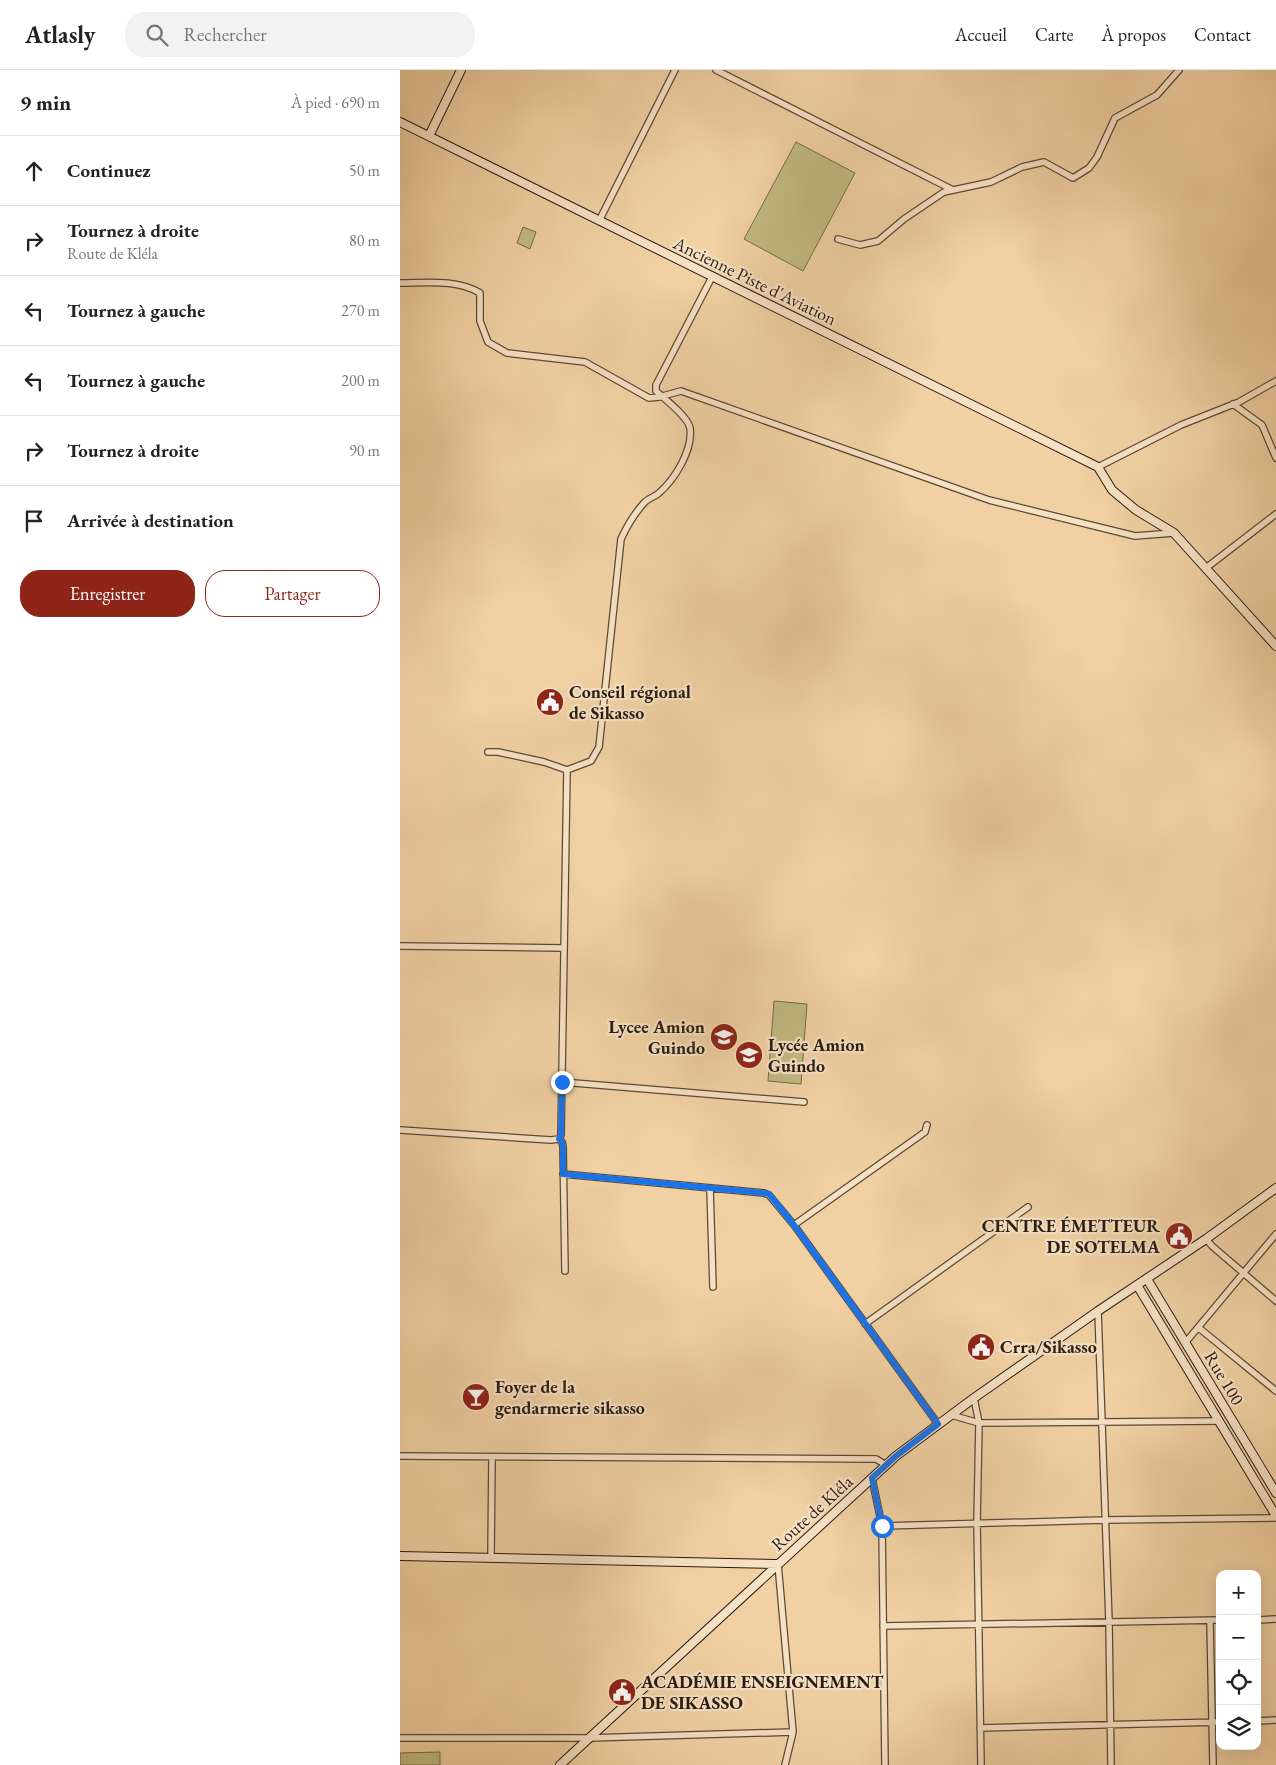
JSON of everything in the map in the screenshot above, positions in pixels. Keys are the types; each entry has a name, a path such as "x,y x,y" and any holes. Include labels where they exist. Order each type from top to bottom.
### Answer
{"street":[{"path":"428,136 461,70"},
{"path":"599,221 675,70"},
{"path":"716,70 953,190"},
{"path":"838,239 860,245 878,241 904,219 944,192 991,182 1022,167 1044,162 1073,178 1089,168 1097,158 1115,118 1157,95 1179,70"},
{"name":"Ancienne Piste d'Aviation","path":"400,122 1098,467"},
{"path":"488,752 498,752 544,762 566,770 592,762 599,747 621,539 631,520 645,501 659,493 681,467 689,443 690,427 679,412 656,391 656,385 712,277"},
{"path":"400,283 457,284 468,286 480,293 480,321 488,342 507,354 585,362 649,398 681,391 989,500 1135,536 1174,533"},
{"path":"1276,381 1233,404 1181,425 1098,467 1112,490 1136,510 1174,533 1276,646"},
{"path":"1233,404 1262,426 1276,458"},
{"path":"1206,568 1276,514"},
{"path":"559,1139 561,1135 566,770"},
{"path":"400,946 564,948"},
{"path":"562,1082 804,1102"},
{"path":"794,1225 925,1132 927,1124"},
{"path":"400,1130 559,1139"},
{"path":"559,1139 563,1146 564,1271"},
{"path":"563,1174 769,1194 794,1225 938,1424"},
{"path":"710,1188 713,1287"},
{"name":"Route de Kléla","path":"560,1765 886,1465 974,1398 1276,1188"},
{"path":"865,1324 1028,1207"},
{"path":"1185,1343 1276,1234"},
{"path":"1206,1238 1212,1246 1276,1302"},
{"name":"Rue 100","path":"1146,1279 1276,1493"},
{"path":"882,1526 1276,1517 1137,1285"},
{"path":"1098,1311 1109,1622 1110,1765"},
{"path":"1199,1328 1276,1391"},
{"path":"974,1398 979,1423 976,1523 981,1765"},
{"path":"951,1415 979,1423 1219,1421"},
{"path":"400,1456 876,1459 886,1465"},
{"path":"491,1557 492,1457"},
{"path":"872,1478 882,1526 885,1765"},
{"path":"400,1556 778,1564 793,1732 785,1765"},
{"path":"883,1626 1216,1620"},
{"path":"1261,1620 1276,1620"},
{"path":"1210,1621 1213,1765"},
{"path":"1261,1721 1276,1720"},
{"path":"980,1728 1216,1722"},
{"path":"400,1738 590,1738 793,1732"}],"shaded area":[{"path":"796,142 855,173 803,271 744,239"},
{"path":"523,227 536,232 530,249 517,243"},
{"path":"774,1001 807,1004 801,1084 768,1081"},
{"path":"440,1752 440,1765 400,1765 400,1753"}],"place":[{"name":"Conseil régional de Sikasso","path":"550,702"},
{"name":"Lycee Amion Guindo","path":"724,1037"},
{"name":"Lycée Amion Guindo","path":"749,1055"},
{"name":"CENTRE ÉMETTEUR DE SOTELMA","path":"1179,1236"},
{"name":"Crra/Sikasso","path":"981,1347"},
{"name":"Foyer de la gendarmerie sikasso","path":"476,1397"},
{"name":"ACADÉMIE ENSEIGNEMENT DE SIKASSO","path":"622,1692"}],"route":[{"path":"562,1082 561,1135 559,1139 563,1146 563,1174 769,1194 794,1225 938,1424 896,1456 872,1478 882,1526"}]}
